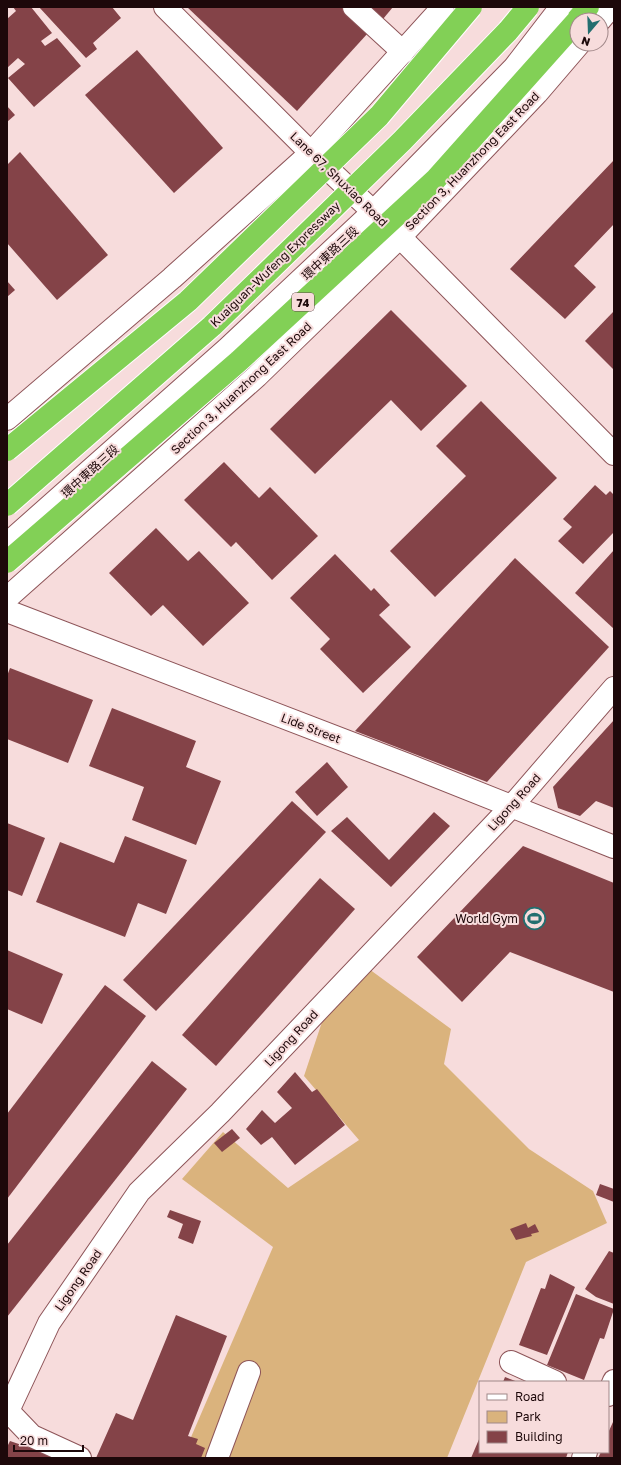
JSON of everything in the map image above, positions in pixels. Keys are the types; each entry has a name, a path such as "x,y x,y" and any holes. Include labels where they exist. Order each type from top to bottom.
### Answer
{"highway":[{"path":"7,450 188,301 379,116 471,7"},
{"name":"Kuaiguan-Wufeng Expressway","path":"7,505 212,326 402,141 508,31 528,7"},
{"name":"74","path":"7,562 239,361 436,179 569,34"}],"street":[{"name":"Lane 67, Shuxiao Road","path":"165,7 311,153 400,237 614,454"},
{"path":"354,7 403,52"},
{"path":"425,28 439,7"},
{"path":"7,419 172,278 311,153 425,28 442,7"},
{"name":"環中東路三段","path":"7,544 238,339 373,212 514,68 562,7"},
{"path":"598,12 611,7"},
{"name":"Section 3, Huanzhong East Road","path":"7,598 257,376 400,237 537,93 572,52"},
{"name":"Lide Street","path":"7,611 614,847"},
{"name":"Ligong Road","path":"7,1412 49,1323 139,1192 220,1113 511,806 614,688"},
{"path":"511,1362 552,1381"},
{"path":"217,1458 249,1372"},
{"path":"609,1393 614,1381"},
{"path":"7,1412 32,1436 80,1458"}],"green space":[{"path":"369,969 451,1029 444,1064 529,1149 593,1191 607,1223 526,1262 447,1458 182,1458 273,1247 182,1179 223,1132 288,1188 359,1140 304,1076 323,1019"}],"building":[{"path":"13,7 31,7 52,33 41,41 45,46 57,38 81,66 34,107 8,78 25,64 18,58 7,68 7,19 16,11"},
{"path":"39,7 112,7 121,18 93,43 97,49 86,58"},
{"path":"187,7 341,7 368,33 297,111"},
{"path":"369,7 393,7 383,19"},
{"path":"137,50 223,148 174,193 85,95"},
{"path":"7,106 15,115 7,122"},
{"path":"20,152 108,255 57,300 7,243 7,165"},
{"path":"614,160 614,224 574,266 596,287 565,319 510,269"},
{"path":"7,281 15,290 7,297"},
{"path":"391,310 467,386 421,431 391,400 315,474 270,429"},
{"path":"614,311 614,370 585,341"},
{"path":"481,401 557,478 435,597 390,551 466,476 436,446"},
{"path":"224,462 259,498 270,487 318,536 272,580 236,542 231,547 184,500"},
{"path":"595,485 606,495 610,491 614,495 614,532 583,564 558,541 572,527 563,519"},
{"path":"156,528 188,561 199,551 249,603 203,646 163,605 151,616 109,573"},
{"path":"614,550 614,629 575,593"},
{"path":"335,554 371,591 374,588 390,605 379,615 411,647 363,693 320,649 330,639 290,598"},
{"path":"515,558 609,647 487,782 355,731"},
{"path":"10,668 93,700 68,763 7,739 7,676"},
{"path":"112,708 196,741 186,767 221,781 196,845 132,820 144,787 89,766"},
{"path":"614,720 614,808 596,801 580,816 558,808 553,787"},
{"path":"327,762 348,787 317,816 295,792"},
{"path":"292,801 326,832 156,1011 123,980"},
{"path":"434,812 450,826 391,887 331,831 347,817 389,860"},
{"path":"7,823 45,838 22,896 7,890"},
{"path":"125,836 187,860 166,914 138,903 125,937 36,902 60,842 114,863"},
{"name":"World Gym","path":"523,846 614,883 614,992 510,952 462,1002 417,957"},
{"path":"320,878 355,909 216,1066 182,1035"},
{"path":"7,950 63,974 42,1024 7,1009"},
{"path":"105,985 146,1016 7,1199 7,1114"},
{"path":"152,1061 187,1089 7,1317 7,1245"},
{"path":"295,1072 312,1092 317,1089 345,1125 295,1165 272,1137 261,1145 246,1129 262,1110 275,1123 292,1108 277,1092"},
{"path":"232,1129 240,1138 222,1152 214,1143"},
{"path":"600,1184 614,1189 614,1202 596,1195"},
{"path":"170,1210 201,1221 193,1244 178,1238 183,1224 167,1217"},
{"path":"526,1223 528,1228 535,1224 539,1232 531,1234 532,1236 516,1240 510,1229"},
{"path":"609,1251 614,1253 614,1304 596,1297 585,1289"},
{"path":"550,1274 575,1287 547,1355 519,1345 541,1288 545,1289"},
{"path":"576,1294 614,1309 604,1339 600,1338 584,1380 547,1365"},
{"path":"176,1315 227,1336 188,1436 198,1439 196,1444 205,1448 201,1458 96,1458 116,1413 133,1420"},
{"path":"505,1377 515,1381 503,1381"},
{"path":"614,1422 614,1458 598,1458 600,1453 609,1453 609,1431"},
{"path":"479,1439 479,1453 568,1453 566,1458 471,1458"},
{"path":"10,1441 60,1458 7,1458 7,1447"}],"place":[{"name":"World Gym","path":"534,918"}]}
